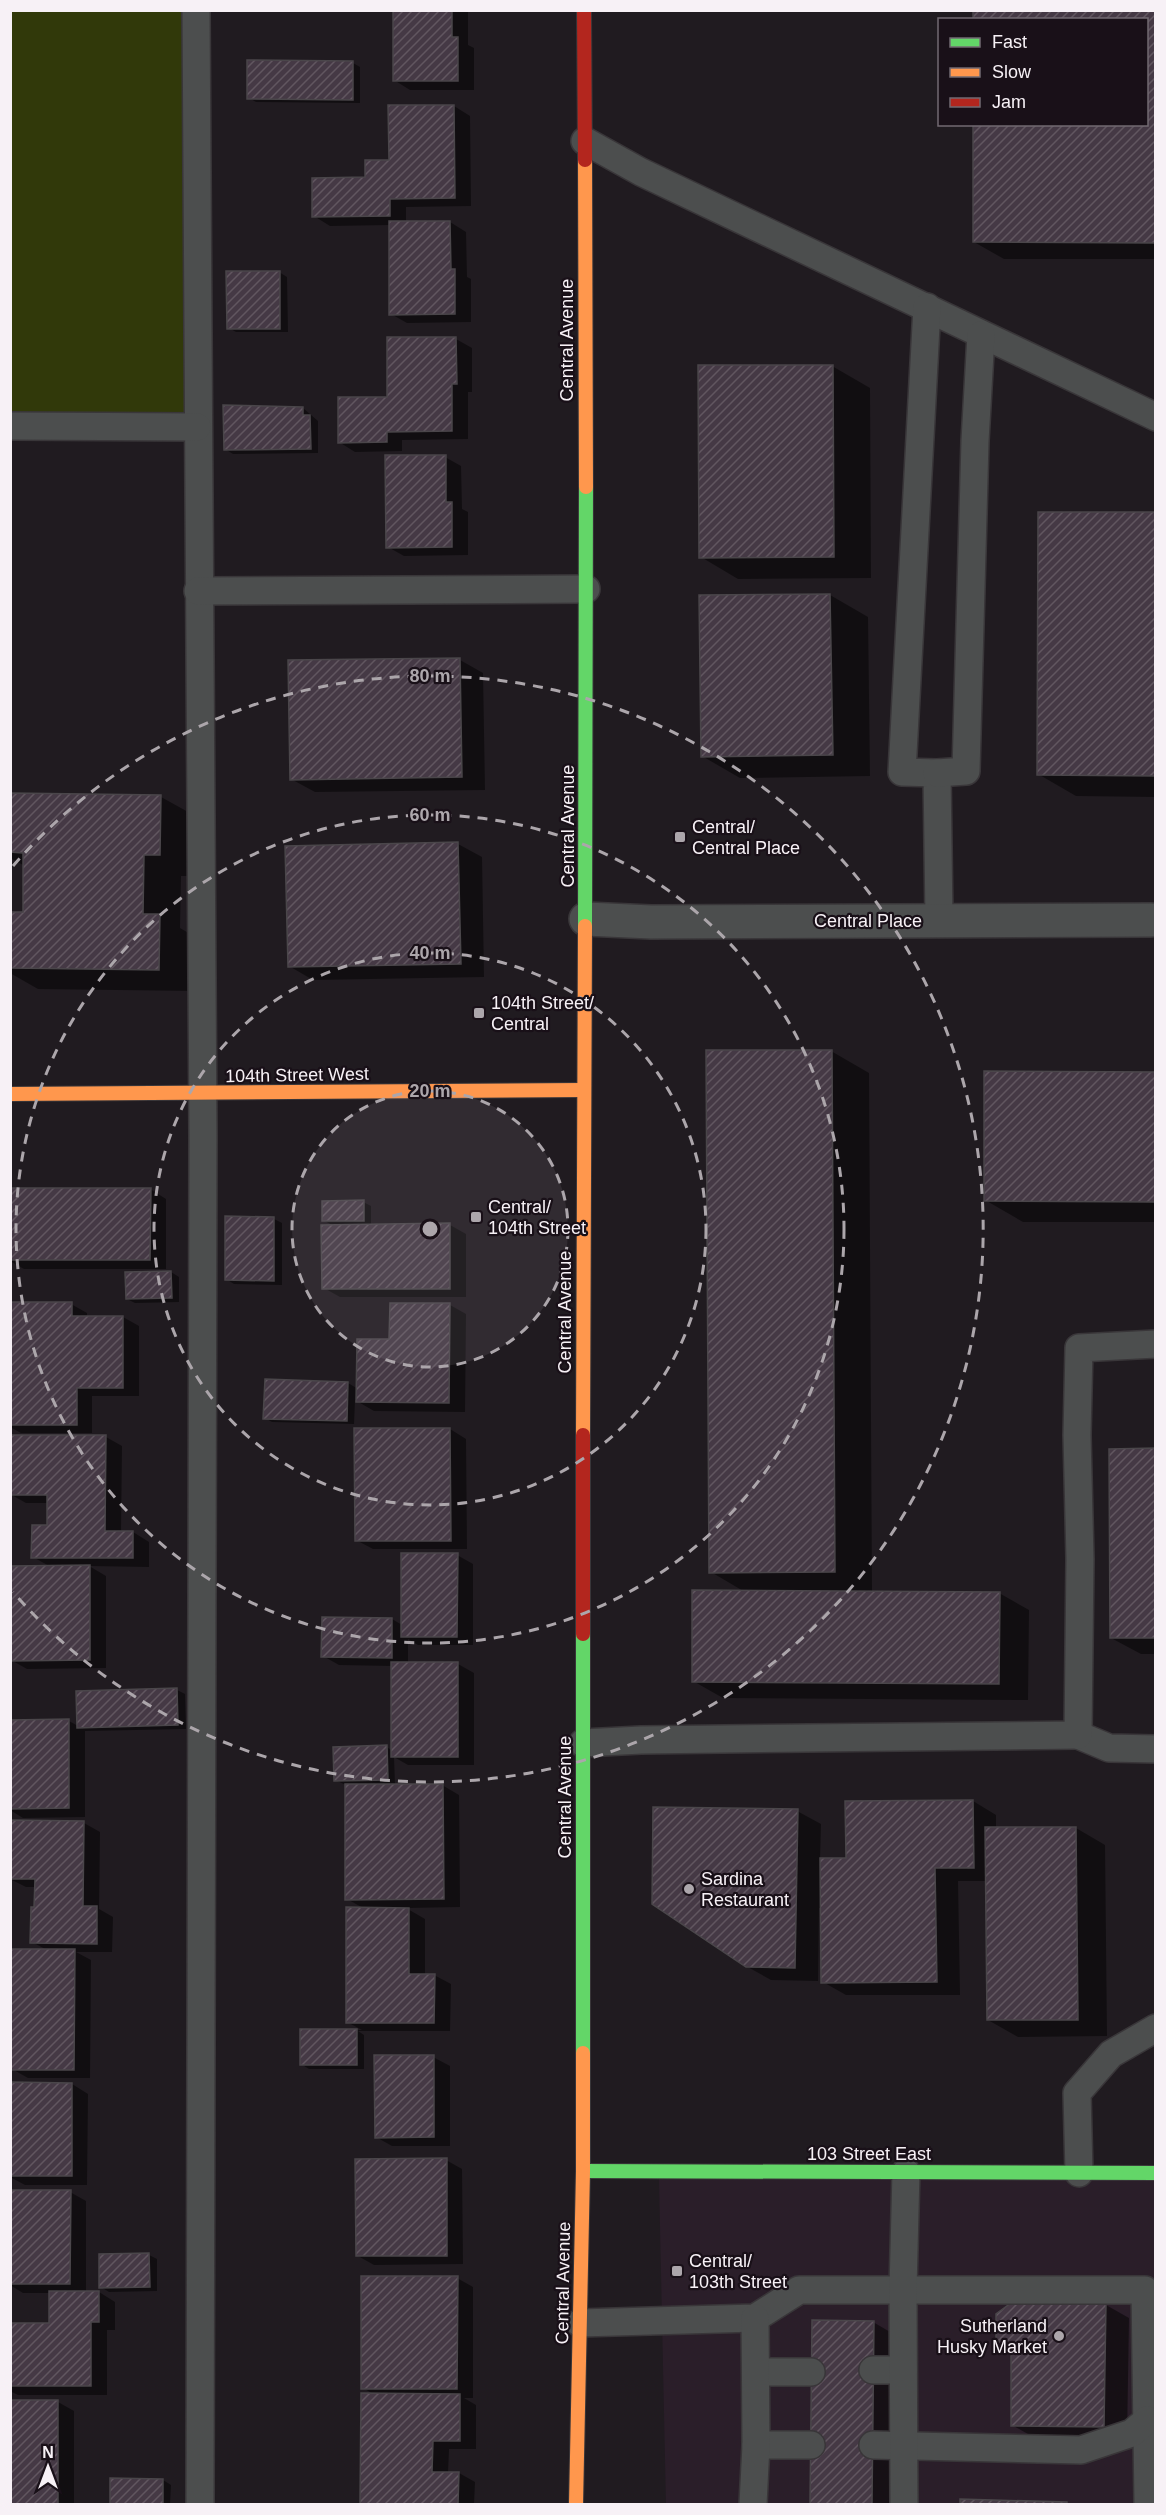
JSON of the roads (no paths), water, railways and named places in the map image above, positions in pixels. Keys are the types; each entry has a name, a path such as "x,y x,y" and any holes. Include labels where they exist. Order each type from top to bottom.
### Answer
{"main road":[{"name":"Central Avenue","path":"576,2505 583,2171 583,1090 586,919 584,10"},
{"name":"104th Street West","path":"10,1094 583,1090"},
{"name":"103 Street East","path":"583,2171 1155,2173"}],"street":[{"name":"Central Place","path":"586,919 651,922 1150,920"}],"lane":[{"path":"196,10 202,1094 200,2505"},
{"path":"585,141 651,177 1155,417"},
{"path":"927,307 902,772 966,771 975,441 981,335"},
{"path":"10,426 197,427"},
{"path":"198,591 586,589"},
{"path":"937,773 939,920"},
{"path":"1078,1735 1079,1348 1155,1344"},
{"path":"583,1743 641,1740 1078,1735 1109,1748 1155,1749"},
{"path":"1079,2173 1077,2093 1111,2054 1155,2028"},
{"path":"904,2505 903,2289 906,2172"},
{"path":"580,2322 755,2318 799,2290 1145,2290 1148,2505"},
{"path":"753,2505 756,2445 755,2318"},
{"path":"873,2370 903,2370"},
{"path":"756,2372 811,2372"},
{"path":"873,2445 1081,2450 1132,2433 1147,2420"},
{"path":"756,2445 811,2445"}],"place":[{"name":"Central/ Central Place","path":"680,837"},
{"name":"104th Street/ Central","path":"479,1013"},
{"name":"Central/ 104th Street","path":"476,1217"},
{"name":"Sardina Restaurant","path":"689,1889"},
{"name":"Central/ 103th Street","path":"677,2271"},
{"name":"Sutherland Husky Market","path":"1059,2336"}]}
